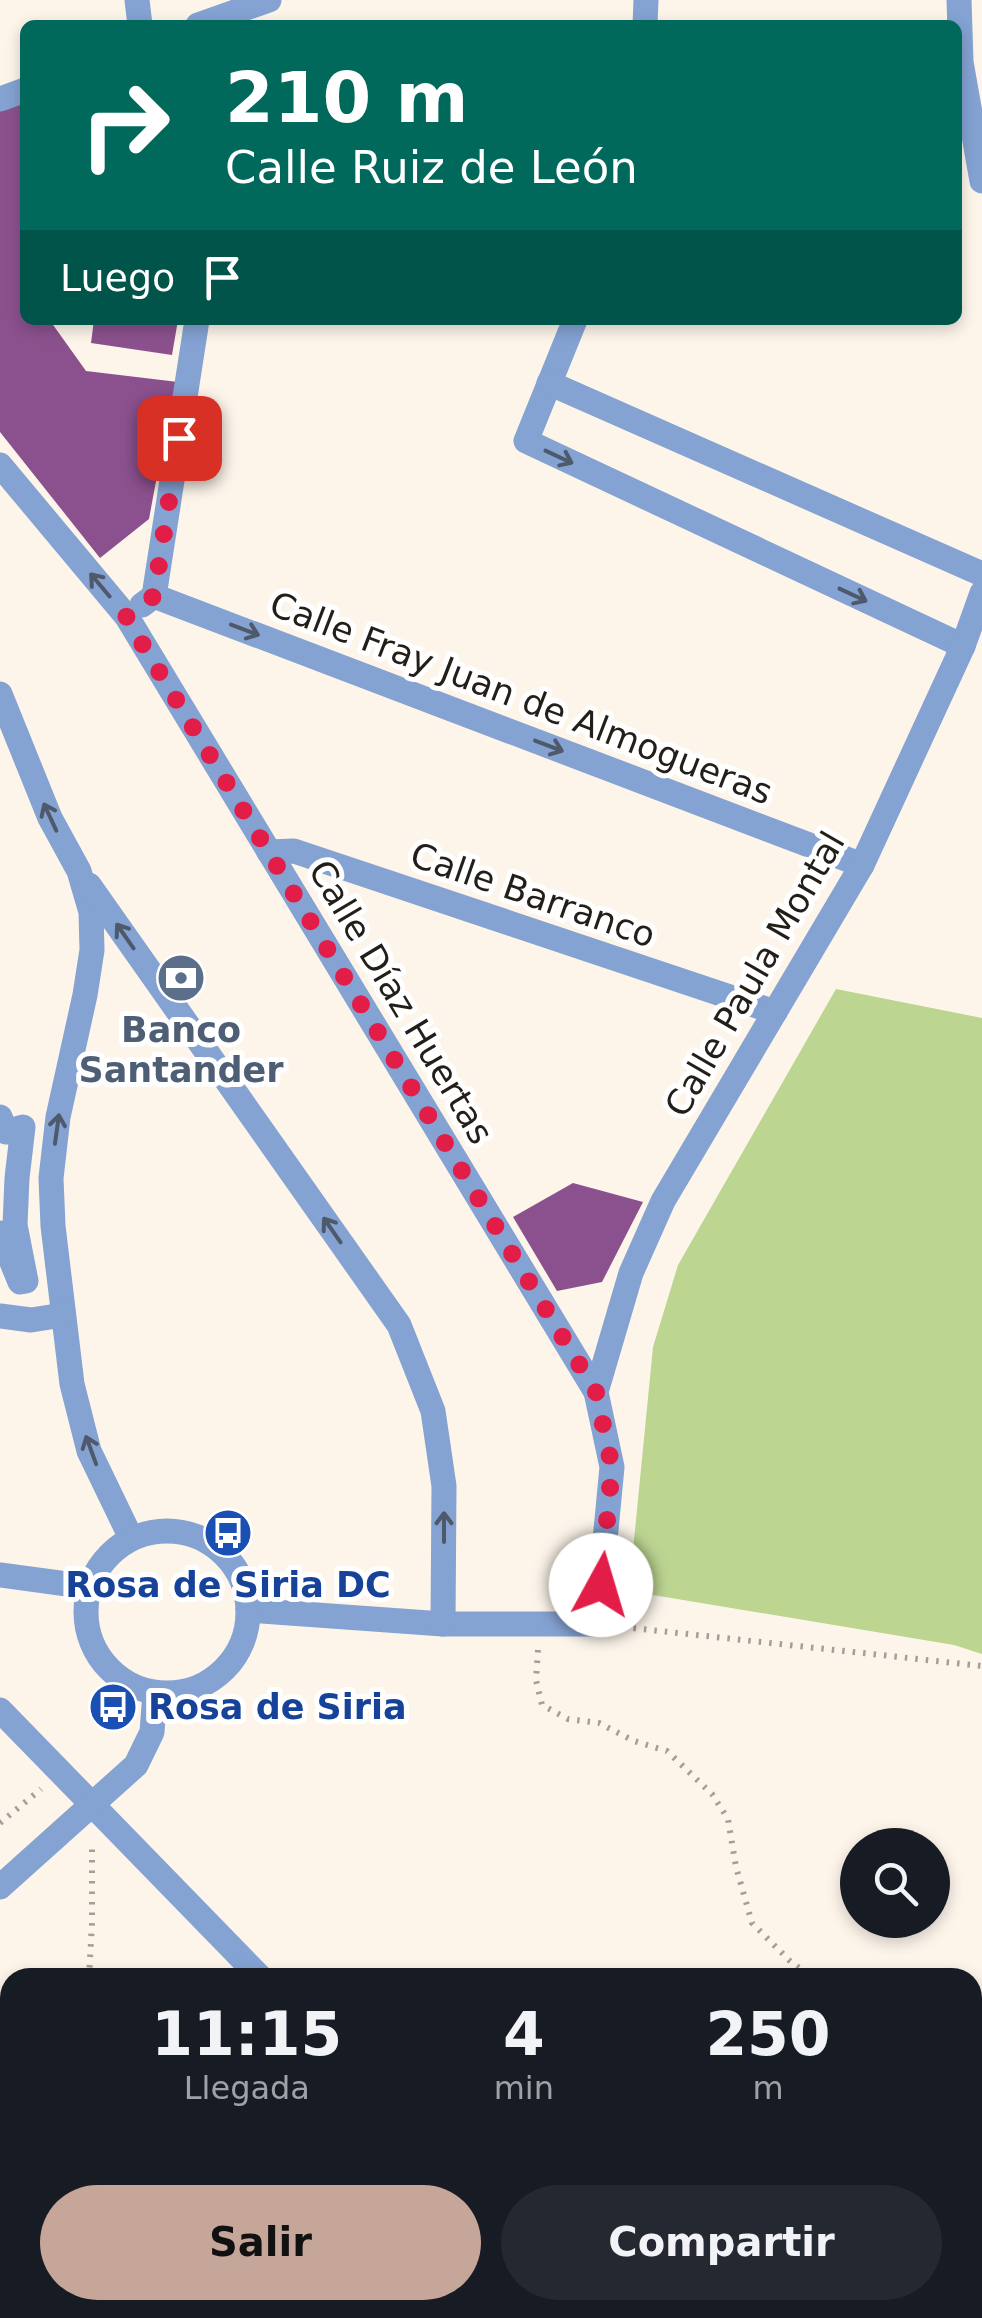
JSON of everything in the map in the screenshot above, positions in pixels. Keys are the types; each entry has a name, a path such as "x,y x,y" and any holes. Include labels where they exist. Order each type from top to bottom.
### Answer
{"street":[{"path":"233,18 270,0"},
{"path":"962,68 982,181"},
{"path":"126,617 154,596 196,325"},
{"path":"572,325 526,442 963,646"},
{"path":"549,383 982,574"},
{"name":"Calle Díaz Huertas","path":"0,465 126,617 596,1392 612,1467 597,1624"},
{"name":"Calle Paula Montal","path":"596,1392 632,1274 662,1201 862,865 963,646 982,593"},
{"name":"Calle Fray Juan de Almogueras","path":"154,596 862,865"},
{"path":"0,694 50,818 79,870 399,1325 433,1411 444,1486 443,1624"},
{"name":"Calle Barranco","path":"269,852 294,852 774,1012"},
{"path":"79,870 91,912 92,950 58,1117 50,1178 52,1226 72,1384 90,1450 132,1538"},
{"path":"0,1117 6,1132 22,1127 14,1225 26,1281 20,1282 0,1233"},
{"path":"0,1145 16,1178"},
{"path":"16,1178 50,1178"},
{"path":"0,1316 31,1320 64,1315"},
{"path":"162,1530 194,1536 222,1552 241,1578 248,1610 242,1645 221,1674 190,1690 155,1693 122,1681 97,1655 86,1622 90,1586 106,1558 132,1538 162,1530"},
{"path":"0,1576 90,1586"},
{"path":"248,1610 443,1624 597,1624"},
{"path":"0,1887 136,1765 152,1732 155,1693"},
{"path":"0,1710 251,1968"}],"path":[{"path":"540,1624 536,1680 542,1705 568,1719 600,1722 634,1741 667,1751 712,1794 728,1818 736,1867 752,1923 799,1968"},
{"path":"597,1624 982,1666"},
{"path":"0,1823 60,1772"},
{"path":"89,1968 92,1806"}],"green space":[{"path":"836,989 982,1018 982,1654 954,1645 629,1591 653,1347 678,1265"}],"building":[{"path":"20,105 20,325 53,325 86,371 178,382 149,519 100,558 0,432 0,111"},
{"path":"93,325 177,325 172,355 91,343"},
{"path":"573,1183 643,1202 602,1282 557,1291 513,1217"}],"place":[{"name":"Banco Santander","path":"181,978"},
{"name":"Rosa de Siria DC","path":"228,1533"},
{"name":"Rosa de Siria","path":"113,1707"}],"route":[{"path":"179,438 154,596 126,617 596,1392 612,1467 601,1585"}]}
